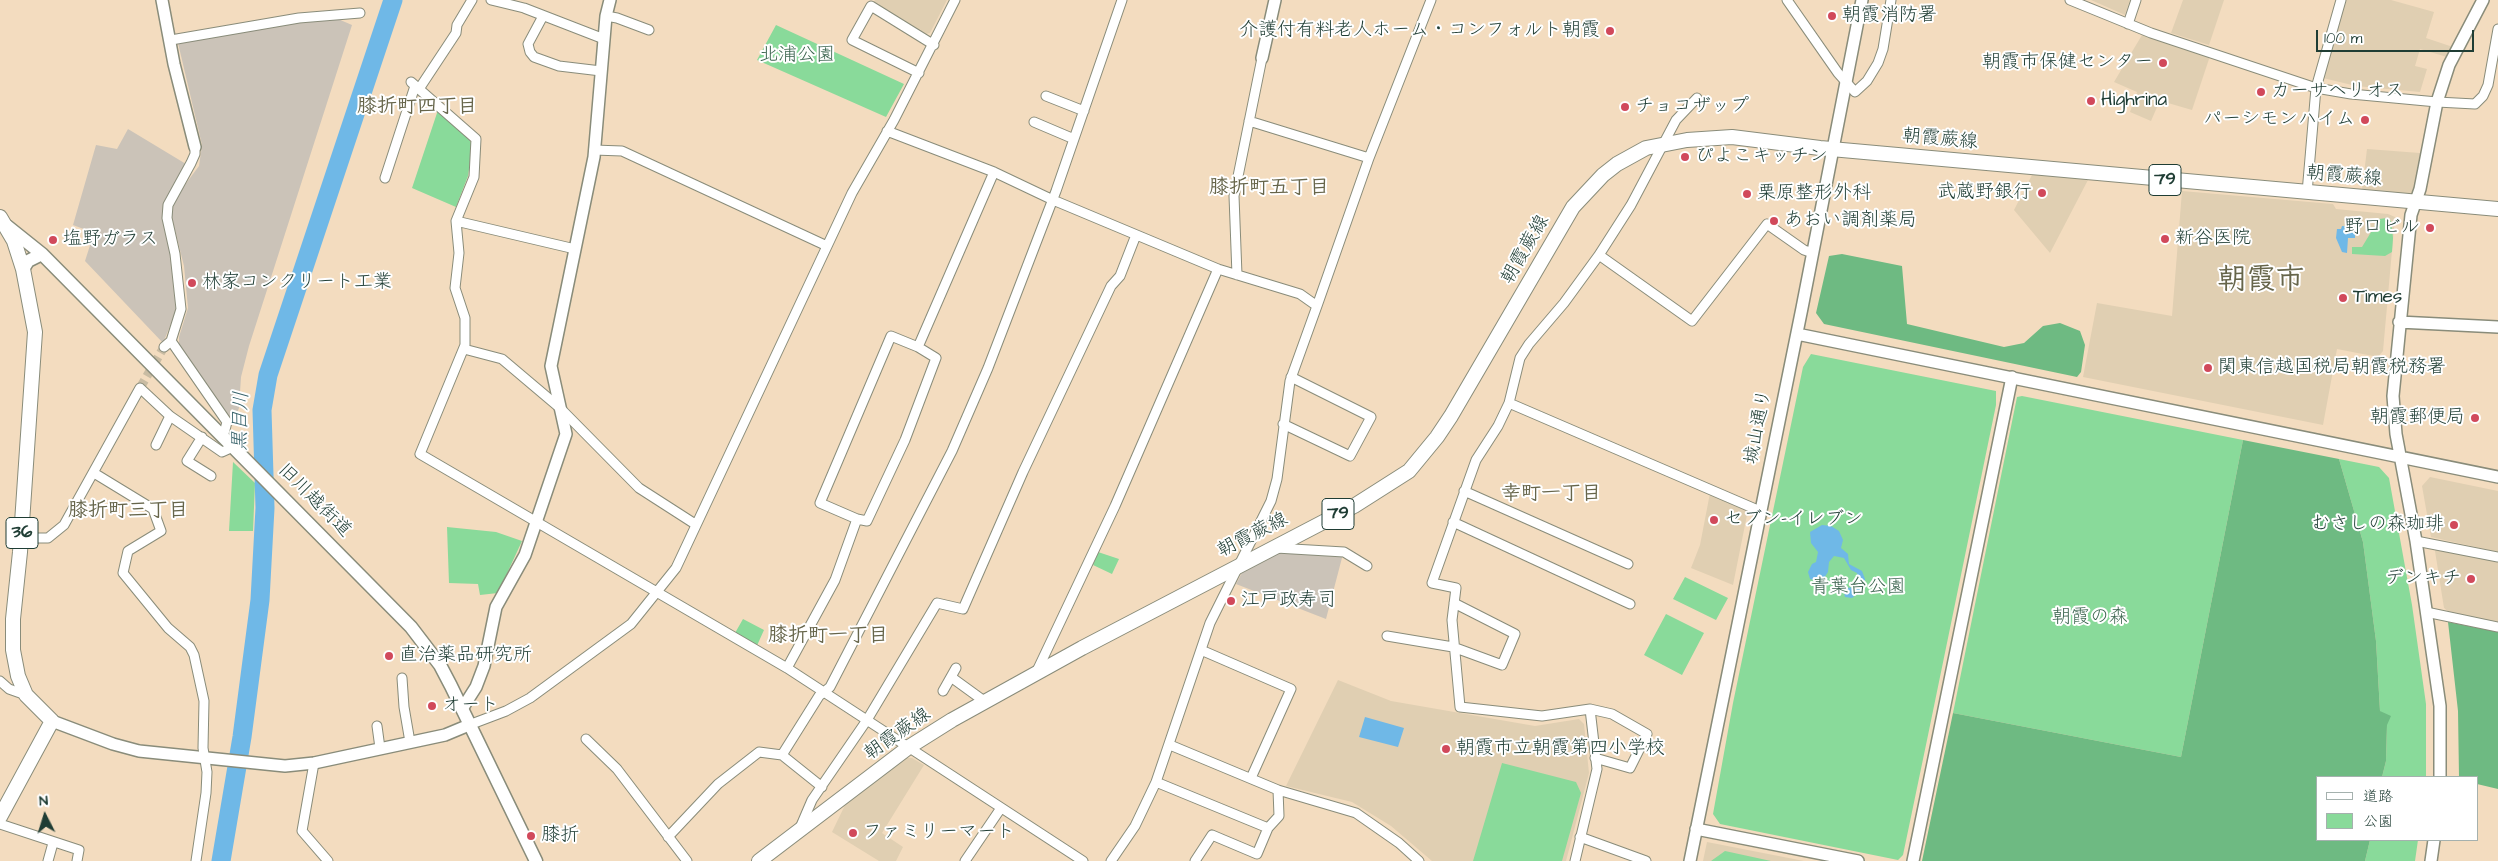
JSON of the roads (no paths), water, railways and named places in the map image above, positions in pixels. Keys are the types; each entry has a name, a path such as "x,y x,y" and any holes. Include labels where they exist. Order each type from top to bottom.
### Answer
{"main road":[{"name":"朝霞蕨線","path":"759,861 909,747 984,701 1391,484 1419,462 1451,416 1573,207 1592,184 1617,164 1646,148 1664,143 1732,137 1833,149 2307,193 2498,208"},
{"name":"旧川越街道","path":"3,222 42,254 412,627 440,665 536,861"},
{"name":"36","path":"3,222 23,269 34,332 21,546 13,619 13,650 18,676 26,695 52,721"},
{"path":"23,269 28,261 42,254"},
{"path":"0,817 52,721"}],"street":[{"path":"162,0 195,147 195,154 168,205 166,218 175,254 181,309 168,344 227,422 223,436"},
{"path":"385,178 415,85 456,33 458,25 472,0"},
{"path":"491,0 524,8 604,39"},
{"path":"462,709 476,687 484,666 496,607 525,555 566,434 551,366 594,150 606,16 610,0"},
{"path":"52,721 113,744 139,751 285,766 314,763 445,735 506,711 530,698 631,624 676,568 852,193 919,73 956,0"},
{"path":"782,755 819,696 830,687 952,451 988,368 1053,200 1122,0"},
{"path":"1237,275 1234,196 1275,0"},
{"path":"1111,861 1135,826 1156,782 1210,623 1271,501 1277,479 1283,424 1291,377 1369,158 1431,0"},
{"path":"1788,0 1855,92 1867,81 1878,63 1883,49 1892,0"},
{"name":"城山通り","path":"1690,861 1847,83 1862,0"},
{"path":"2070,0 2128,24 2316,88 2351,94 2437,102 2475,104 2484,96 2498,34"},
{"path":"2128,24 2136,0"},
{"path":"2307,193 2316,88 2341,0"},
{"path":"2440,776 2440,706 2416,541 2400,456 2393,396 2410,215 2420,189 2437,102 2449,65 2483,0"},
{"path":"919,73 852,40 871,6 934,44"},
{"path":"170,40 299,18 360,13"},
{"path":"543,16 528,44 530,52 534,57 559,66 601,71"},
{"path":"606,16 617,18 649,30"},
{"path":"415,85 476,138 474,177 456,221 458,253 455,288 465,318 464,349 420,454 788,668 1083,861"},
{"path":"2488,85 2498,88"},
{"path":"1046,96 1084,111"},
{"path":"1595,758 1630,768 1647,734 1612,714 1590,709 1542,716 1460,707 1452,620 1456,588 1432,583 1476,460 1510,403 1520,358 1528,344 1564,303 1598,255 1632,205 1676,120 1697,98"},
{"path":"1249,121 1369,158"},
{"path":"1034,122 1074,140"},
{"path":"887,131 994,172 1053,200 1218,269 1300,294 1317,306"},
{"path":"594,150 622,151 827,246"},
{"path":"918,347 994,172"},
{"path":"456,221 575,249"},
{"path":"1598,255 1692,321 1767,224 1804,250 1813,253"},
{"path":"799,830 812,800 867,720 937,603 963,610 1031,455 1111,286 1120,276 1136,235"},
{"path":"1036,673 1115,506 1218,269"},
{"path":"2399,322 2498,327"},
{"path":"1796,334 2498,477"},
{"path":"891,336 918,347 936,358 905,440 866,521 857,519 820,503 891,336"},
{"path":"464,349 502,359 560,408 638,488 695,524"},
{"path":"1283,424 1350,456 1371,417 1291,377"},
{"path":"1913,861 2012,377"},
{"path":"21,546 33,538 48,538 64,525 140,388 170,416 222,452 233,447"},
{"path":"1510,403 1760,511"},
{"path":"156,445 170,416"},
{"path":"202,437 187,461 211,476"},
{"path":"94,473 153,509 160,531 128,551 123,574 168,628 190,647 194,655 204,701 208,758 206,793 196,861"},
{"path":"1464,491 1628,564"},
{"path":"788,668 835,580 857,519"},
{"path":"1453,522 1630,604"},
{"path":"2416,541 2498,557"},
{"path":"1273,547 1344,552 1367,566"},
{"path":"1388,636 1453,647 1502,665 1515,634 1454,603"},
{"path":"2426,612 2498,627"},
{"path":"1202,650 1291,689 1251,778"},
{"path":"943,691 956,668"},
{"path":"951,677 984,701"},
{"path":"402,678 410,742"},
{"path":"0,681 9,689 26,695"},
{"path":"1575,861 1597,768 1590,709"},
{"path":"377,726 380,748"},
{"path":"586,739 617,769 687,861"},
{"path":"1170,745 1278,790 1356,813 1400,844 1419,861"},
{"path":"668,837 718,784 759,752 782,755 822,787"},
{"path":"314,763 302,831 328,861"},
{"path":"1156,782 1268,828"},
{"path":"1195,861 1212,835 1257,854 1268,828 1279,816 1278,790"},
{"path":"965,861 1001,808"},
{"path":"0,824 79,850 78,861"},
{"path":"1696,829 1858,861"},
{"path":"1580,838 1646,861"},
{"path":"2431,861 2434,841"},
{"path":"48,861 53,843"}],"water":[{"path":"2342,226 2355,227 2355,238 2348,238 2347,253 2342,252 2336,238 2337,229 2341,229"},
{"path":"1822,525 1831,526 1839,531 1843,540 1841,548 1848,554 1849,564 1862,571 1865,579 1864,588 1852,598 1845,597 1844,592 1846,588 1857,587 1859,581 1857,573 1851,570 1844,558 1834,556 1829,562 1828,572 1824,578 1818,581 1810,579 1808,572 1812,564 1816,562 1818,552 1811,543 1810,532"},
{"path":"1365,717 1404,728 1398,747 1359,737"}],"waterway":[{"name":"黒目川","path":"221,861 242,737 260,600 265,508 262,410 268,375 393,0"}],"tunnel":[{"path":"140,388 164,347"}],"place":[{"name":"朝霞消防署","path":"1832,16"},
{"name":"介護付有料老人ホーム・コンフォルト朝霞","path":"1610,31"},
{"name":"朝霞市保健センター","path":"2163,63"},
{"name":"カーサヘリオス","path":"2261,92"},
{"name":"Highrina","path":"2091,101"},
{"name":"チョコザップ","path":"1625,107"},
{"name":"パーシモンハイム","path":"2365,120"},
{"name":"ぴよこキッチン","path":"1685,157"},
{"name":"武蔵野銀行","path":"2042,193"},
{"name":"栗原整形外科","path":"1747,194"},
{"name":"あおい調剤薬局","path":"1774,221"},
{"name":"野口ビル","path":"2430,228"},
{"name":"新谷医院","path":"2165,239"},
{"name":"塩野ガラス","path":"53,240"},
{"name":"林家コンクリート工業","path":"192,283"},
{"name":"Times","path":"2343,298"},
{"name":"関東信越国税局朝霞税務署","path":"2208,368"},
{"name":"朝霞郵便局","path":"2475,418"},
{"name":"セブン-イレブン","path":"1714,520"},
{"name":"むさしの森珈琲","path":"2454,525"},
{"name":"デンキチ","path":"2471,579"},
{"name":"江戸政寿司","path":"1231,601"},
{"name":"直治薬品研究所","path":"389,656"},
{"name":"オート","path":"432,706"},
{"name":"朝霞市立朝霞第四小学校","path":"1446,749"},
{"name":"ファミリーマート","path":"853,833"},
{"name":"膝折","path":"531,836"}],"district":[{"name":"膝折町四丁目","path":"417,108"},
{"name":"膝折町五丁目","path":"1269,189"},
{"name":"朝霞市","path":"2261,282"},
{"name":"幸町一丁目","path":"1551,495"},
{"name":"膝折町三丁目","path":"128,512"},
{"name":"膝折町一丁目","path":"828,637"}],"park label":[{"name":"北浦公園","path":"797,56"},
{"name":"青葉台公園","path":"1858,588"},
{"name":"朝霞の森","path":"2090,618"}]}
